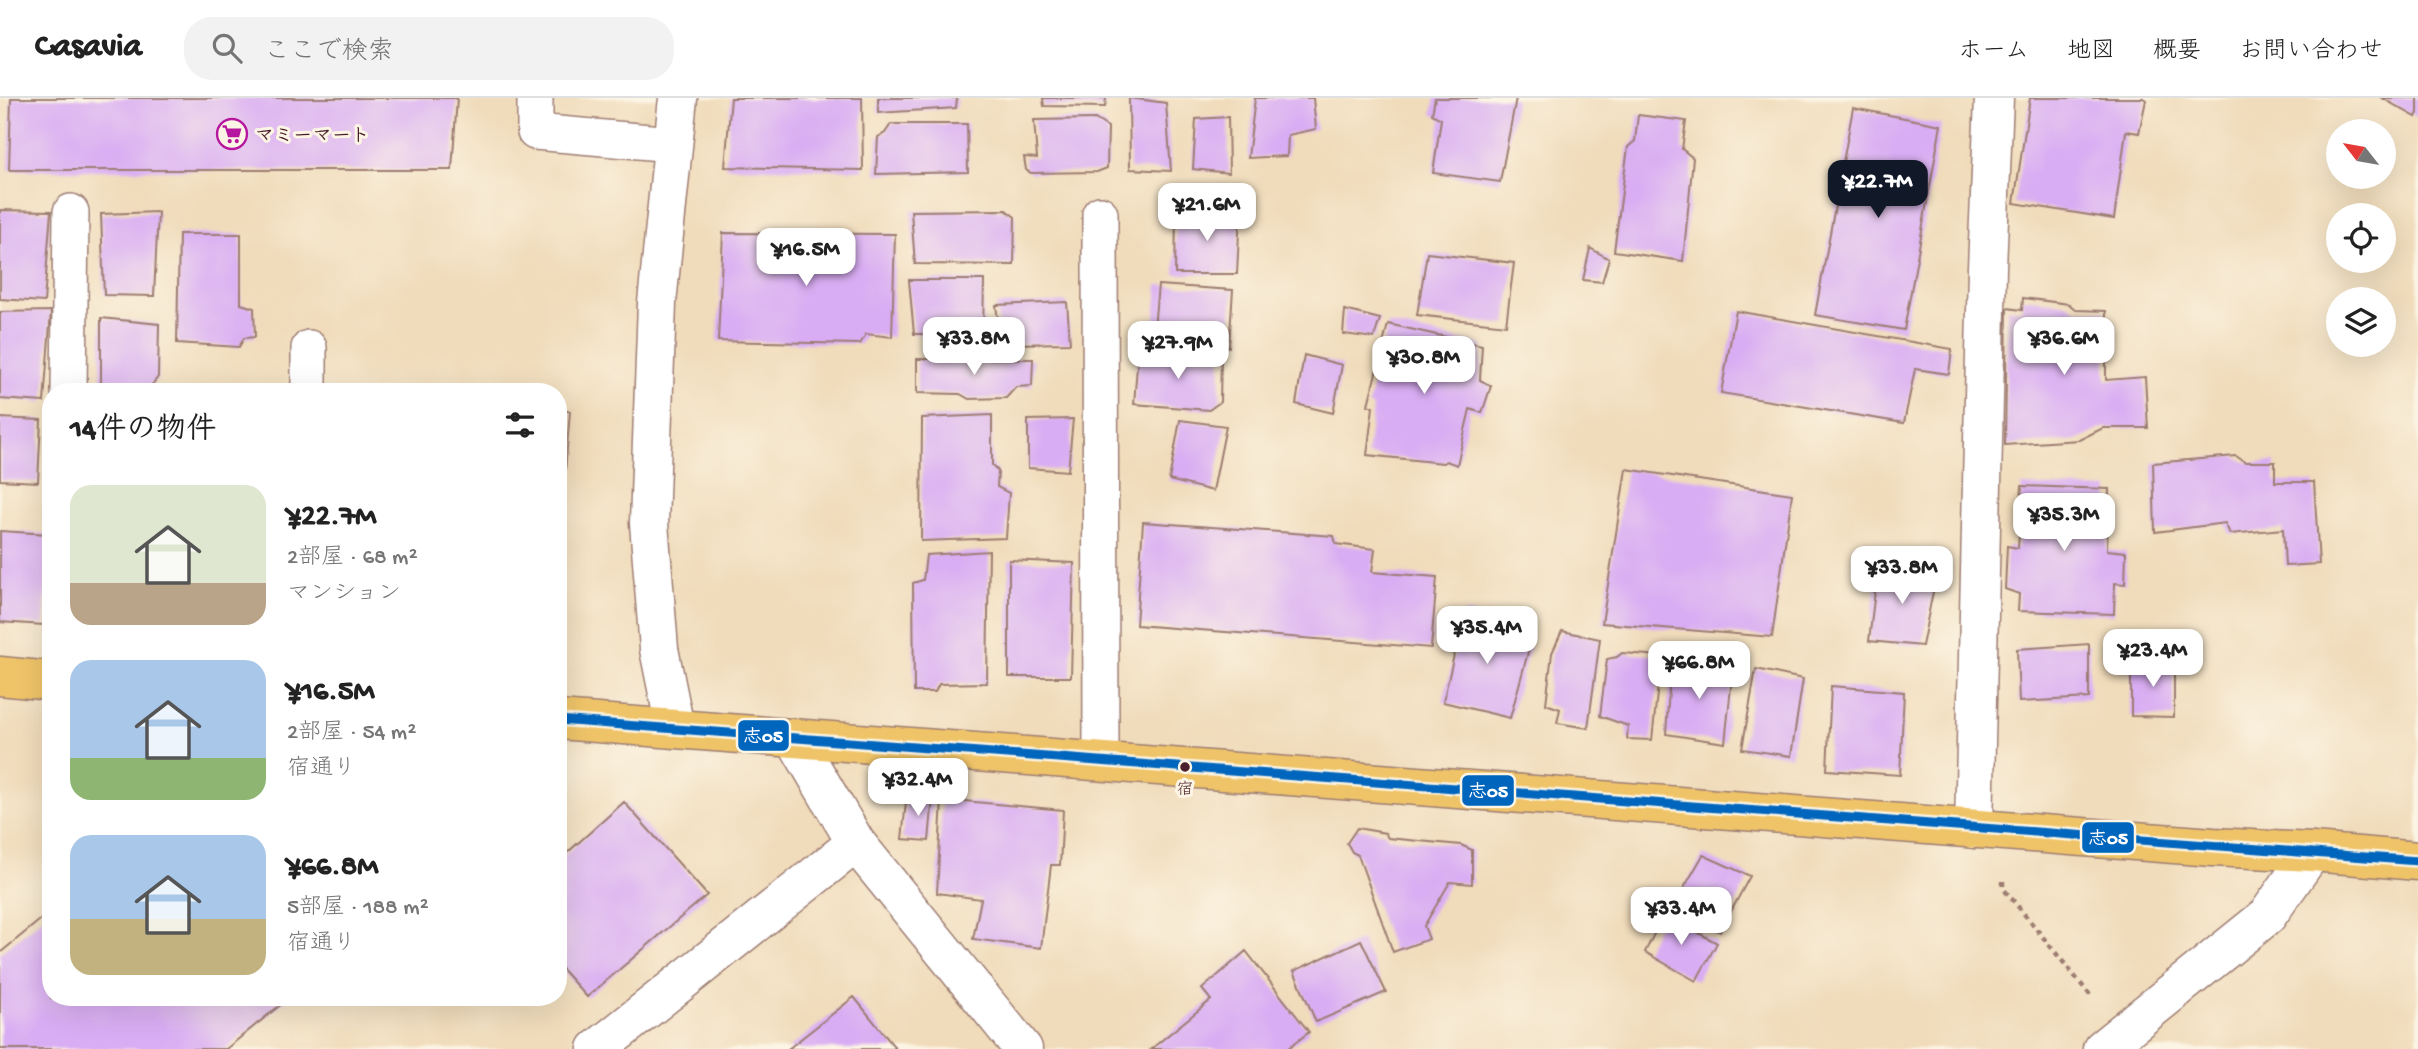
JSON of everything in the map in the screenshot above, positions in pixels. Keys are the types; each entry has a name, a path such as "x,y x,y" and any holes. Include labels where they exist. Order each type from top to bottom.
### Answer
{"main road":[{"path":"0,676 42,680"},
{"path":"567,721 2418,861"}],"street":[{"path":"675,728 659,649 649,523 657,303 678,98"},
{"path":"1975,829 1987,268 1994,98"},
{"path":"793,739 856,843 1023,1049"},
{"path":"597,1049 856,843"},
{"path":"2111,1041 2267,916 2312,852"}],"lane":[{"path":"535,98 535,132 673,144"},
{"path":"69,383 71,212"},
{"path":"1100,214 1101,761"},
{"path":"309,348 309,383"}],"path":[{"path":"2003,876 2003,888 2111,1041"}],"building":[{"name":"マミーマート","path":"11,98 457,98 452,170 9,170"},
{"path":"731,98 862,98 863,170 725,167"},
{"path":"878,98 957,98 956,108 878,113"},
{"path":"1043,98 1106,98 1105,107 1044,106"},
{"path":"1129,98 1166,103 1171,171 1130,169"},
{"path":"1255,98 1313,98 1316,129 1288,135 1287,156 1248,158"},
{"path":"1435,98 1516,98 1500,182 1433,173 1441,119 1432,114"},
{"path":"2030,98 2146,100 2139,133 2126,131 2114,219 2014,203"},
{"path":"2382,98 2418,98 2418,113 2416,117"},
{"path":"1853,108 1941,125 1904,330 1815,315"},
{"path":"1638,115 1686,121 1682,149 1693,158 1683,261 1614,251 1628,147 1635,141"},
{"path":"1228,117 1229,173 1193,169 1196,119"},
{"path":"1095,119 1108,127 1107,168 1097,172 1031,173 1026,170 1024,157 1037,158 1034,120"},
{"path":"891,124 967,124 968,172 876,174 878,137 885,133"},
{"path":"0,210 51,211 44,302 0,299"},
{"path":"1006,210 1015,217 1014,265 915,264 911,211"},
{"path":"158,212 154,296 104,295 101,214"},
{"path":"1240,212 1237,274 1175,274 1176,214"},
{"path":"723,233 895,234 892,337 866,334 860,344 718,341"},
{"path":"179,234 241,234 241,304 254,308 255,337 244,338 239,347 177,343"},
{"path":"1590,248 1609,259 1602,282 1583,280"},
{"path":"1427,253 1514,263 1506,325 1417,315"},
{"path":"909,280 984,280 983,334 914,334"},
{"path":"1158,285 1233,290 1229,347 1153,339"},
{"path":"2023,298 2069,304 2076,310 2106,311 2106,380 2145,377 2148,428 2103,428 2079,440 2005,445 2007,308 2022,310"},
{"path":"1067,302 1070,343 1001,344 996,305"},
{"path":"1345,310 1380,319 1374,338 1343,334"},
{"path":"51,311 42,402 0,399 0,312"},
{"path":"1736,311 1952,349 1949,374 1915,369 1904,423 1721,393"},
{"path":"101,318 159,324 158,377 153,383 101,383"},
{"path":"1388,324 1482,345 1480,380 1491,386 1482,413 1470,409 1457,465 1446,461 1443,463 1367,455 1373,407 1368,405"},
{"path":"1138,353 1221,358 1220,402 1209,410 1134,404"},
{"path":"1304,355 1342,365 1333,413 1296,404"},
{"path":"917,359 1033,359 1032,386 1016,387 1006,398 969,399 960,394 917,393"},
{"path":"567,411 570,411 567,448"},
{"path":"992,415 992,465 998,471 997,487 1009,493 1006,538 921,541 922,418"},
{"path":"0,418 41,420 38,482 0,480"},
{"path":"1073,419 1068,471 1028,468 1028,420"},
{"path":"1180,420 1226,426 1213,491 1169,480"},
{"path":"2236,456 2245,462 2275,462 2275,482 2314,482 2319,564 2285,566 2283,529 2230,534 2225,523 2155,532 2153,463"},
{"path":"1626,469 1792,494 1772,637 1602,623"},
{"path":"2022,486 2109,489 2107,550 2126,552 2125,584 2115,583 2114,614 2018,611 2019,594 2005,589 2007,546 2018,548"},
{"path":"1143,522 1334,536 1336,544 1375,549 1372,572 1437,577 1431,648 1136,625"},
{"path":"0,531 42,534 42,625 0,622"},
{"path":"989,551 987,683 939,684 935,692 914,692 913,583 923,580 926,555"},
{"path":"1009,560 1074,563 1071,677 1009,677"},
{"path":"1878,566 1937,572 1922,646 1869,641"},
{"path":"1464,612 1522,627 1519,635 1530,645 1510,718 1443,702"},
{"path":"1562,631 1600,639 1588,728 1557,723 1560,709 1546,704 1552,653"},
{"path":"2089,644 2089,698 2019,702 2017,649"},
{"path":"1622,653 1661,656 1652,740 1627,739 1628,726 1600,716 1607,659"},
{"path":"1671,660 1733,668 1725,743 1666,734"},
{"path":"2174,660 2174,717 2131,716 2131,665"},
{"path":"1756,669 1803,679 1791,756 1742,749"},
{"path":"1831,686 1904,692 1900,775 1827,770"},
{"path":"907,793 933,797 929,841 902,839"},
{"path":"942,799 1063,810 1060,865 1051,865 1041,948 973,939 981,899 937,893"},
{"path":"624,802 707,895 587,997 567,975 567,853"},
{"path":"1357,828 1385,833 1388,838 1461,845 1472,850 1472,884 1450,882 1424,926 1429,939 1393,952 1358,855 1352,852 1347,843"},
{"path":"1703,855 1750,876 1720,932 1673,907"},
{"path":"1664,914 1717,943 1696,981 1645,952"},
{"path":"42,918 42,1006 279,1006 226,1049 0,1049 0,953"},
{"path":"1361,940 1386,992 1316,1022 1294,971"},
{"path":"1246,951 1309,1032 1287,1049 1151,1049 1211,1000 1202,989"},
{"path":"854,997 896,1049 788,1049"}],"transit line":[{"name":"志05","path":"567,721 2418,861"}],"place":[{"name":"マミーマート","path":"232,134"},
{"name":"宿","path":"1185,767"}]}
